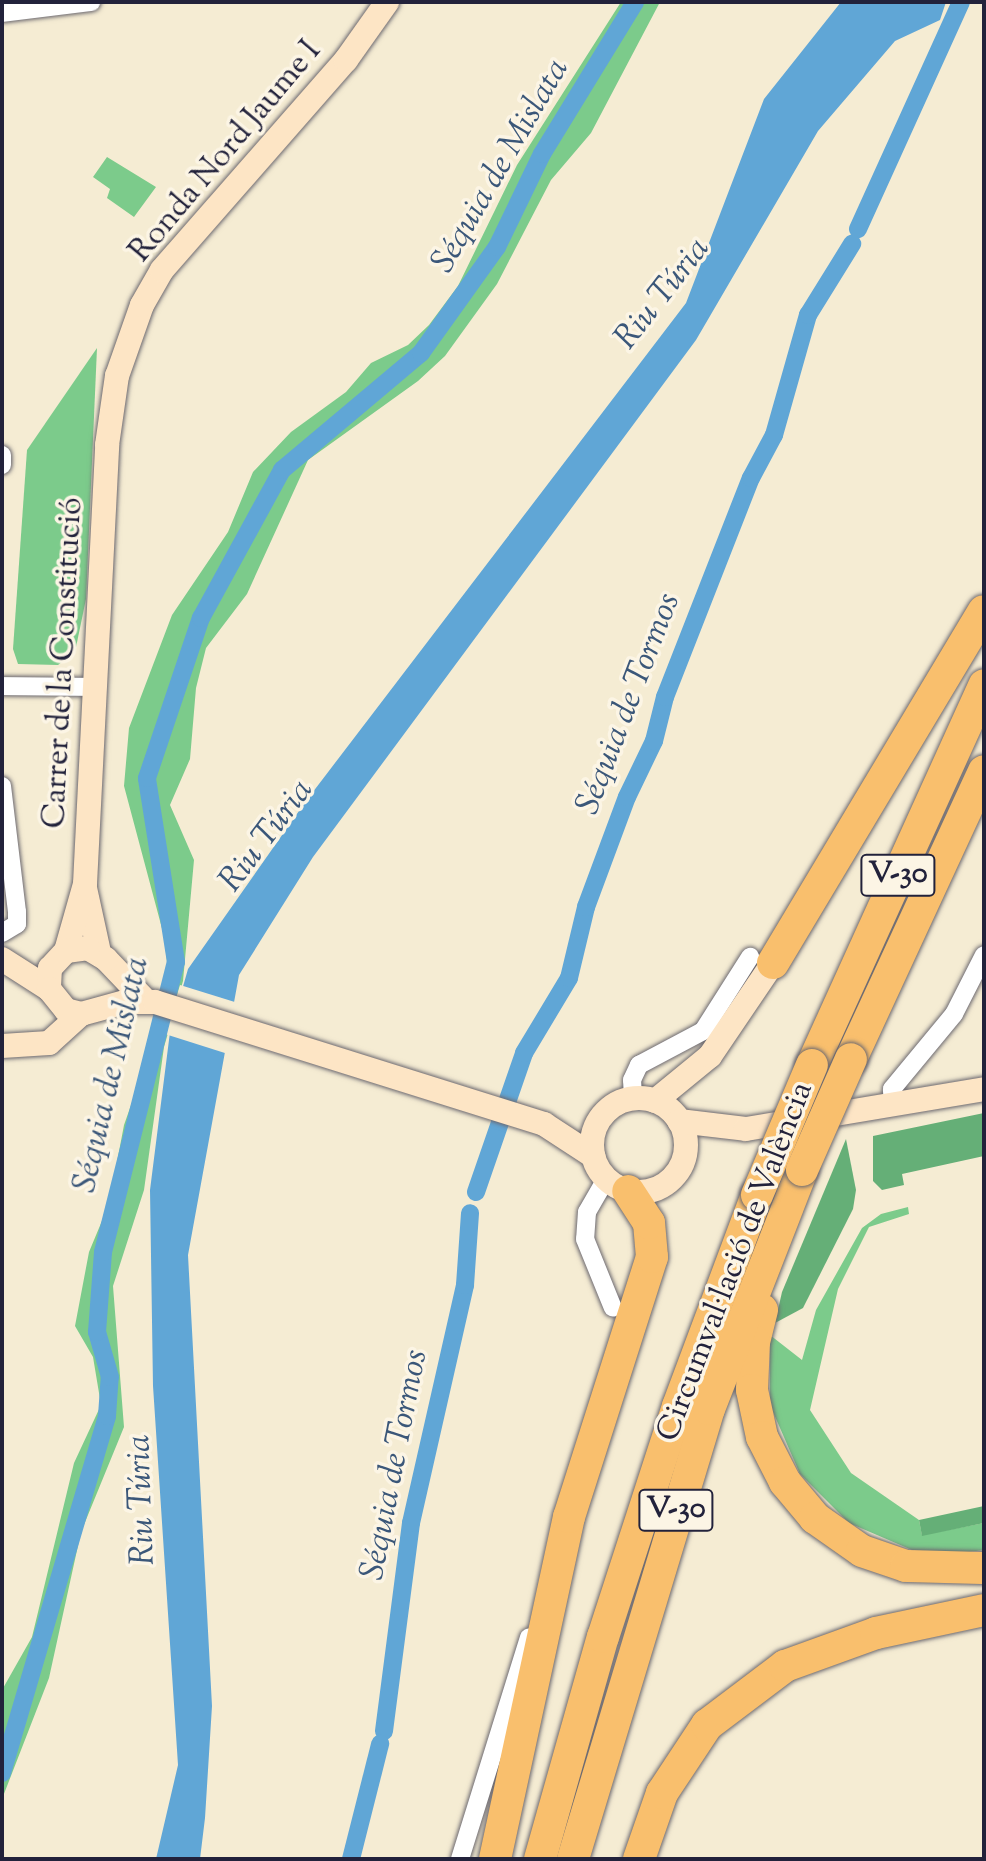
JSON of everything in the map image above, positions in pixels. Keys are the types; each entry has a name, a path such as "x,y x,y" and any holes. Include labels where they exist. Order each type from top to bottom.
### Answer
{"highway":[{"path":"761,960 984,611"},
{"name":"Circumval·lació de València","path":"540,1859 603,1637 678,1406 757,1195 812,1065 984,685"},
{"name":"Circumval·lació de València","path":"573,1859 636,1637 709,1409 808,1173 817,1137 984,771"},
{"path":"808,1173 754,1341 752,1390 762,1437 785,1482 815,1518 862,1551 906,1566 984,1568"},
{"path":"495,1859 569,1517 652,1257 649,1223 617,1185"},
{"path":"639,1859 662,1793 707,1725 785,1666 876,1633 984,1610"}],"main road":[{"name":"Ronda Nord Jaume I","path":"107,445 117,376 142,305 162,270 346,60 387,2"},
{"name":"Carrer de la Constitució","path":"73,1004 61,955 85,884 92,687 107,445"},
{"name":"Carrer de la Constitució","path":"85,884 105,960"},
{"path":"2,957 61,955 105,960 150,1001"},
{"path":"2,957 73,1004 150,1001 544,1124 593,1156 617,1185 666,1184 683,1163 700,1149 746,1129 984,1089"},
{"path":"11,1045 49,1043 73,1004 113,989 105,960"},
{"path":"544,1124 602,1116 644,1100 710,1056 761,960"},
{"path":"644,1100 679,1121 746,1129"},
{"path":"593,1156 592,1142 602,1116"},
{"path":"679,1121 686,1149 683,1163"}],"street":[{"path":"2,13 91,2"},
{"path":"2,455 2,465"},
{"path":"2,686 92,687"},
{"path":"2,786 17,912 17,924 6,932"},
{"path":"893,1105 892,1089 954,1014 984,955"},
{"path":"644,1100 632,1080 639,1065 703,1031 761,960"},
{"path":"613,1308 585,1239 587,1212 617,1185"},
{"path":"460,1859 569,1517"}],"green space":[{"path":"621,2 660,2 591,133 551,180 497,284 445,356 418,381 308,460 247,594 206,648 196,688 190,759 170,805 194,860 183,981 164,1047 144,1190 113,1286 124,1427 81,1532 49,1678 2,1799 2,1690 32,1637 74,1463 101,1405 93,1357 75,1326 89,1252 109,1204 124,1125 155,1037 168,970 164,936 124,786 129,728 172,615 228,532 253,472 291,432 346,392 371,363 408,345 429,325 458,286 517,165"},
{"path":"107,157 156,187 134,217 107,198 110,189 93,177"},
{"path":"97,348 86,599 75,652 58,665 18,664 13,649 27,450"},
{"path":"984,1113 984,1156 902,1174 904,1185 882,1190 873,1181 873,1136"},
{"path":"846,1139 856,1190 853,1209 803,1308 775,1323 782,1292"},
{"path":"908,1207 909,1214 869,1227 838,1289 810,1410 851,1473 919,1520 922,1535 984,1523 984,1550 945,1555 912,1550 849,1523 800,1474 770,1405 770,1335 802,1360 816,1310 862,1228 881,1214"},
{"path":"984,1506 984,1523 922,1536 919,1520"}],"water":[{"path":"841,2 946,2 940,20 895,41 818,131 696,340 313,857 239,975 188,1255 212,1706 205,1818 200,1859 156,1859 178,1765 153,1386 150,1190 170,1032 188,969 306,801 686,303 764,99"}],"pier":[{"path":"180,985 238,1003 228,1054 165,1034"}],"waterway":[{"name":"Séquia de Mislata","path":"2,1773 107,1416 110,1377 97,1332 103,1252 176,962 147,778 201,618 282,470 421,353 497,247 542,154 635,2"},
{"name":"Séquia de Tormos","path":"858,229 961,2"},
{"name":"Séquia de Tormos","path":"476,1192 524,1053 569,978 586,907 627,797 654,741 665,697 751,478 774,435 808,315 852,244"},
{"name":"Séquia de Tormos","path":"384,1731 411,1523 465,1285 470,1213"},
{"name":"Séquia de Tormos","path":"351,1859 380,1744"}],"water label":[{"name":"Riu Túria","path":"663,294"},
{"name":"Riu Túria","path":"267,836"},
{"name":"Riu Túria","path":"142,1500"}]}
